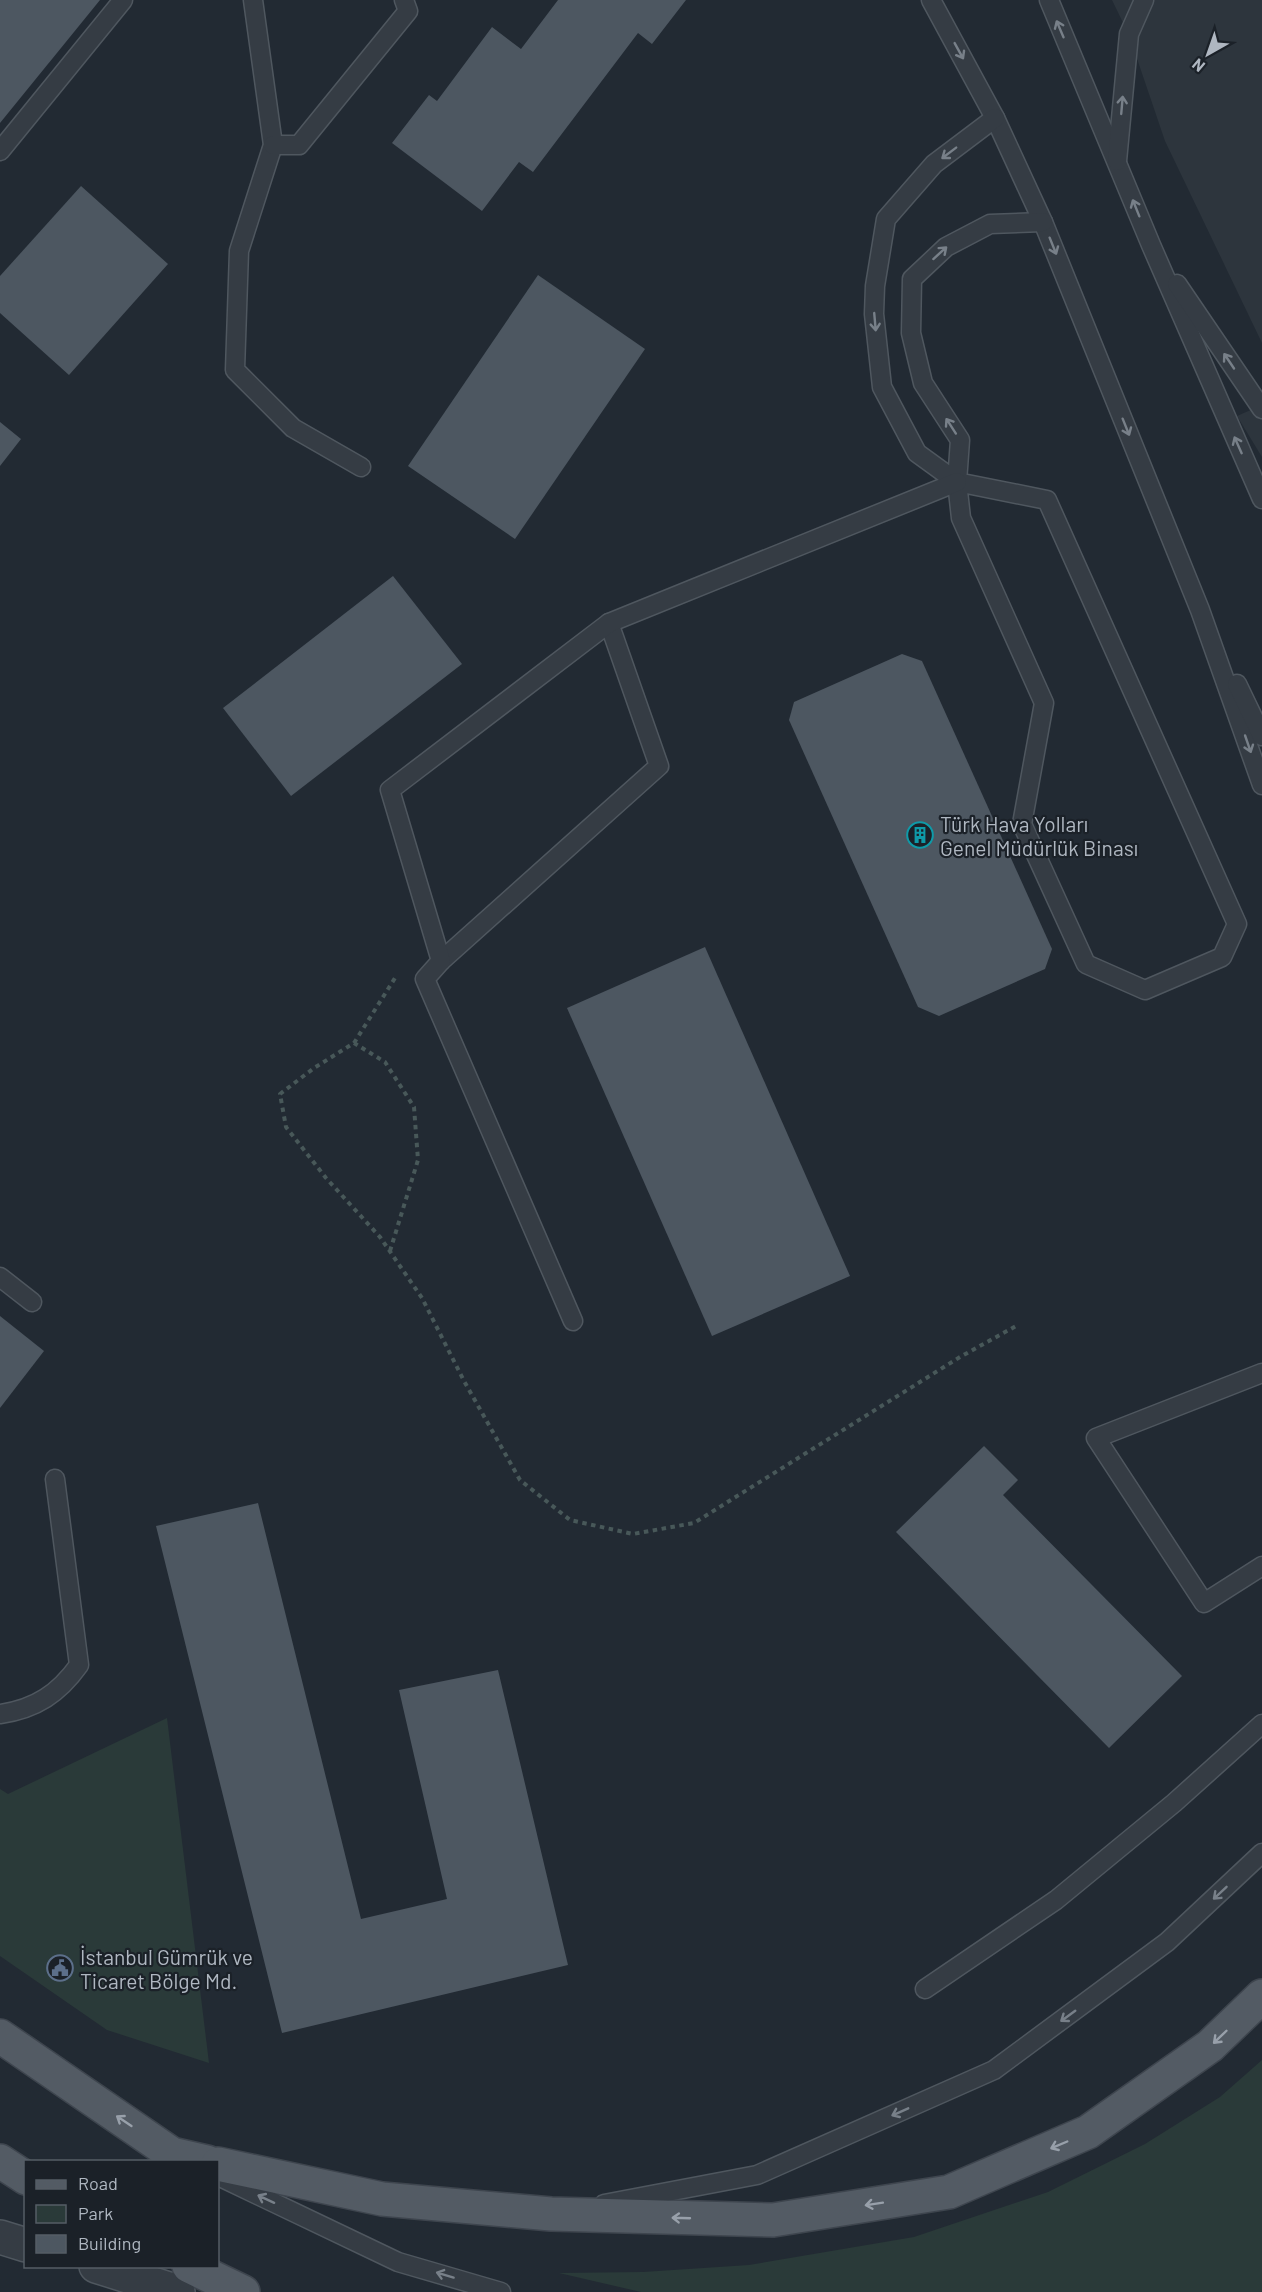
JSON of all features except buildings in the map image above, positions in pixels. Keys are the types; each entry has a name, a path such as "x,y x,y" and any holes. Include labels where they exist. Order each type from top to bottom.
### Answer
{"main road":[{"path":"219,2164 382,2199 551,2214 773,2220 949,2192 1088,2132 1210,2046 1262,1996"},
{"path":"0,2036 180,2158"},
{"path":"0,2161 24,2177"},
{"path":"193,2268 243,2292"}],"street":[{"path":"0,2237 24,2244"},
{"path":"102,2268 178,2292"}],"lane":[{"path":"0,151 123,0"},
{"path":"253,0 273,145 239,251 235,370 293,428 361,467"},
{"path":"273,145 299,145 408,11 404,0"},
{"path":"931,0 995,118 1043,222 1200,610 1262,785"},
{"path":"1049,0 1151,245 1262,499"},
{"path":"1117,163 1129,34 1144,0"},
{"path":"995,118 934,164 886,219 875,286 874,314 882,387 917,453 957,482 1047,500 1237,924 1222,957 1145,990 1086,964 1022,824 1044,703 961,518 957,482 960,440 923,383 911,333 912,279 946,247 990,224 1043,222"},
{"path":"1151,245 1262,409"},
{"path":"441,961 390,790 609,623 957,482"},
{"path":"1200,610 1262,736"},
{"path":"573,1321 425,979 441,961 659,766 609,623"},
{"path":"0,1277 32,1302"},
{"path":"1262,1373 1096,1438 1204,1603 1262,1566"},
{"path":"0,1714 35,1706 52,1695 79,1665 56,1479"},
{"path":"926,1989 1056,1900 1174,1803 1262,1724"},
{"path":"551,2214 757,2175 994,2070 1167,1942 1262,1853"},
{"path":"219,2176 398,2262 501,2292"}],"path":[{"path":"354,1043 402,966 425,979"}],"shaded area":[{"path":"1112,0 1262,0 1262,343 1165,141 1129,35"},
{"path":"1262,405 1262,457 1237,416"}],"green space":[{"path":"167,1718 209,2063 107,2030 0,1956 0,1789 8,1794"},
{"path":"1262,2060 1262,2292 641,2292 559,2273 643,2272 749,2265 914,2237 1048,2192 1145,2144 1220,2097"}],"place":[{"name":"Türk Hava Yolları Genel Müdürlük Binası","path":"920,835"},
{"name":"İstanbul Gümrük ve Ticaret Bölge Md.","path":"60,1968"}]}
